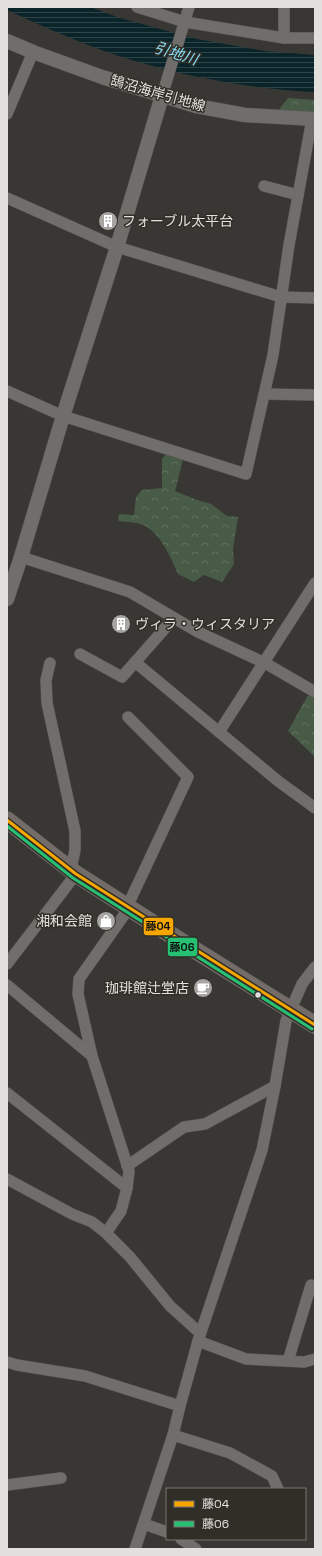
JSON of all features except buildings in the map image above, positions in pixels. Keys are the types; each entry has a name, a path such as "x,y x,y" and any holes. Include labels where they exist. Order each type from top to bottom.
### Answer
{"main road":[{"path":"7,820 73,871 128,908 315,1025"}],"street":[{"path":"138,7 185,22 284,38 315,38"},
{"path":"7,599 117,247 189,7"},
{"path":"284,7 284,38"},
{"name":"鵠沼海岸引地線","path":"7,41 102,77 196,106 258,116 314,119"},
{"path":"7,114 33,52"},
{"path":"7,391 63,416 246,474 273,355 298,195 314,119"},
{"path":"264,186 298,195"},
{"path":"7,198 117,247 281,297 315,298"},
{"path":"265,394 315,395"},
{"path":"21,557 130,592 198,632 265,663 315,692"},
{"path":"220,732 315,584"},
{"path":"80,654 122,677 174,618"},
{"path":"135,662 278,781 315,808"},
{"path":"7,964 73,871 75,831 47,703 46,680 50,663"},
{"path":"106,1233 122,1211 129,1172 92,1056 78,994 79,979 128,908 188,777 128,717"},
{"path":"135,1549 173,1435 199,1337 262,1150 286,1020 302,984 315,967"},
{"path":"7,985 92,1056"},
{"path":"127,1166 184,1127 205,1124 275,1086"},
{"path":"7,1093 127,1188"},
{"path":"7,1179 72,1214 92,1222 106,1233 130,1257 170,1306 199,1337 246,1359 304,1362 315,1359"},
{"path":"288,1361 311,1286"},
{"path":"7,1362 85,1376 180,1406"},
{"path":"173,1435 230,1453 272,1476 278,1488"},
{"path":"7,1485 61,1478"},
{"path":"144,1524 166,1532"},
{"path":"182,1540 196,1549"}],"green space":[{"path":"288,98 315,100 315,118 274,116"},
{"path":"166,454 183,460 175,491 211,504 227,516 238,517 233,549 234,564 222,582 204,575 194,582 178,574 164,546 155,533 149,528 140,524 118,521 119,514 134,515 136,497 142,490 162,488 162,459"},
{"path":"308,695 315,699 315,757 288,731"}],"water":[{"name":"引地川","path":"7,7 90,7 120,18 197,39 265,51 315,55 315,92 292,91 223,82 154,66 116,55 69,37 7,10"}],"transit line":[{"name":"藤04","path":"7,820 76,874 315,1025"},
{"name":"藤06","path":"7,826 73,878 312,1029"}],"place":[{"name":"フォーブル太平台","path":"108,221"},
{"name":"ヴィラ・ウィスタリア","path":"121,624"},
{"name":"湘和会館","path":"106,921"},
{"name":"珈琲館辻堂店","path":"203,988"}]}
